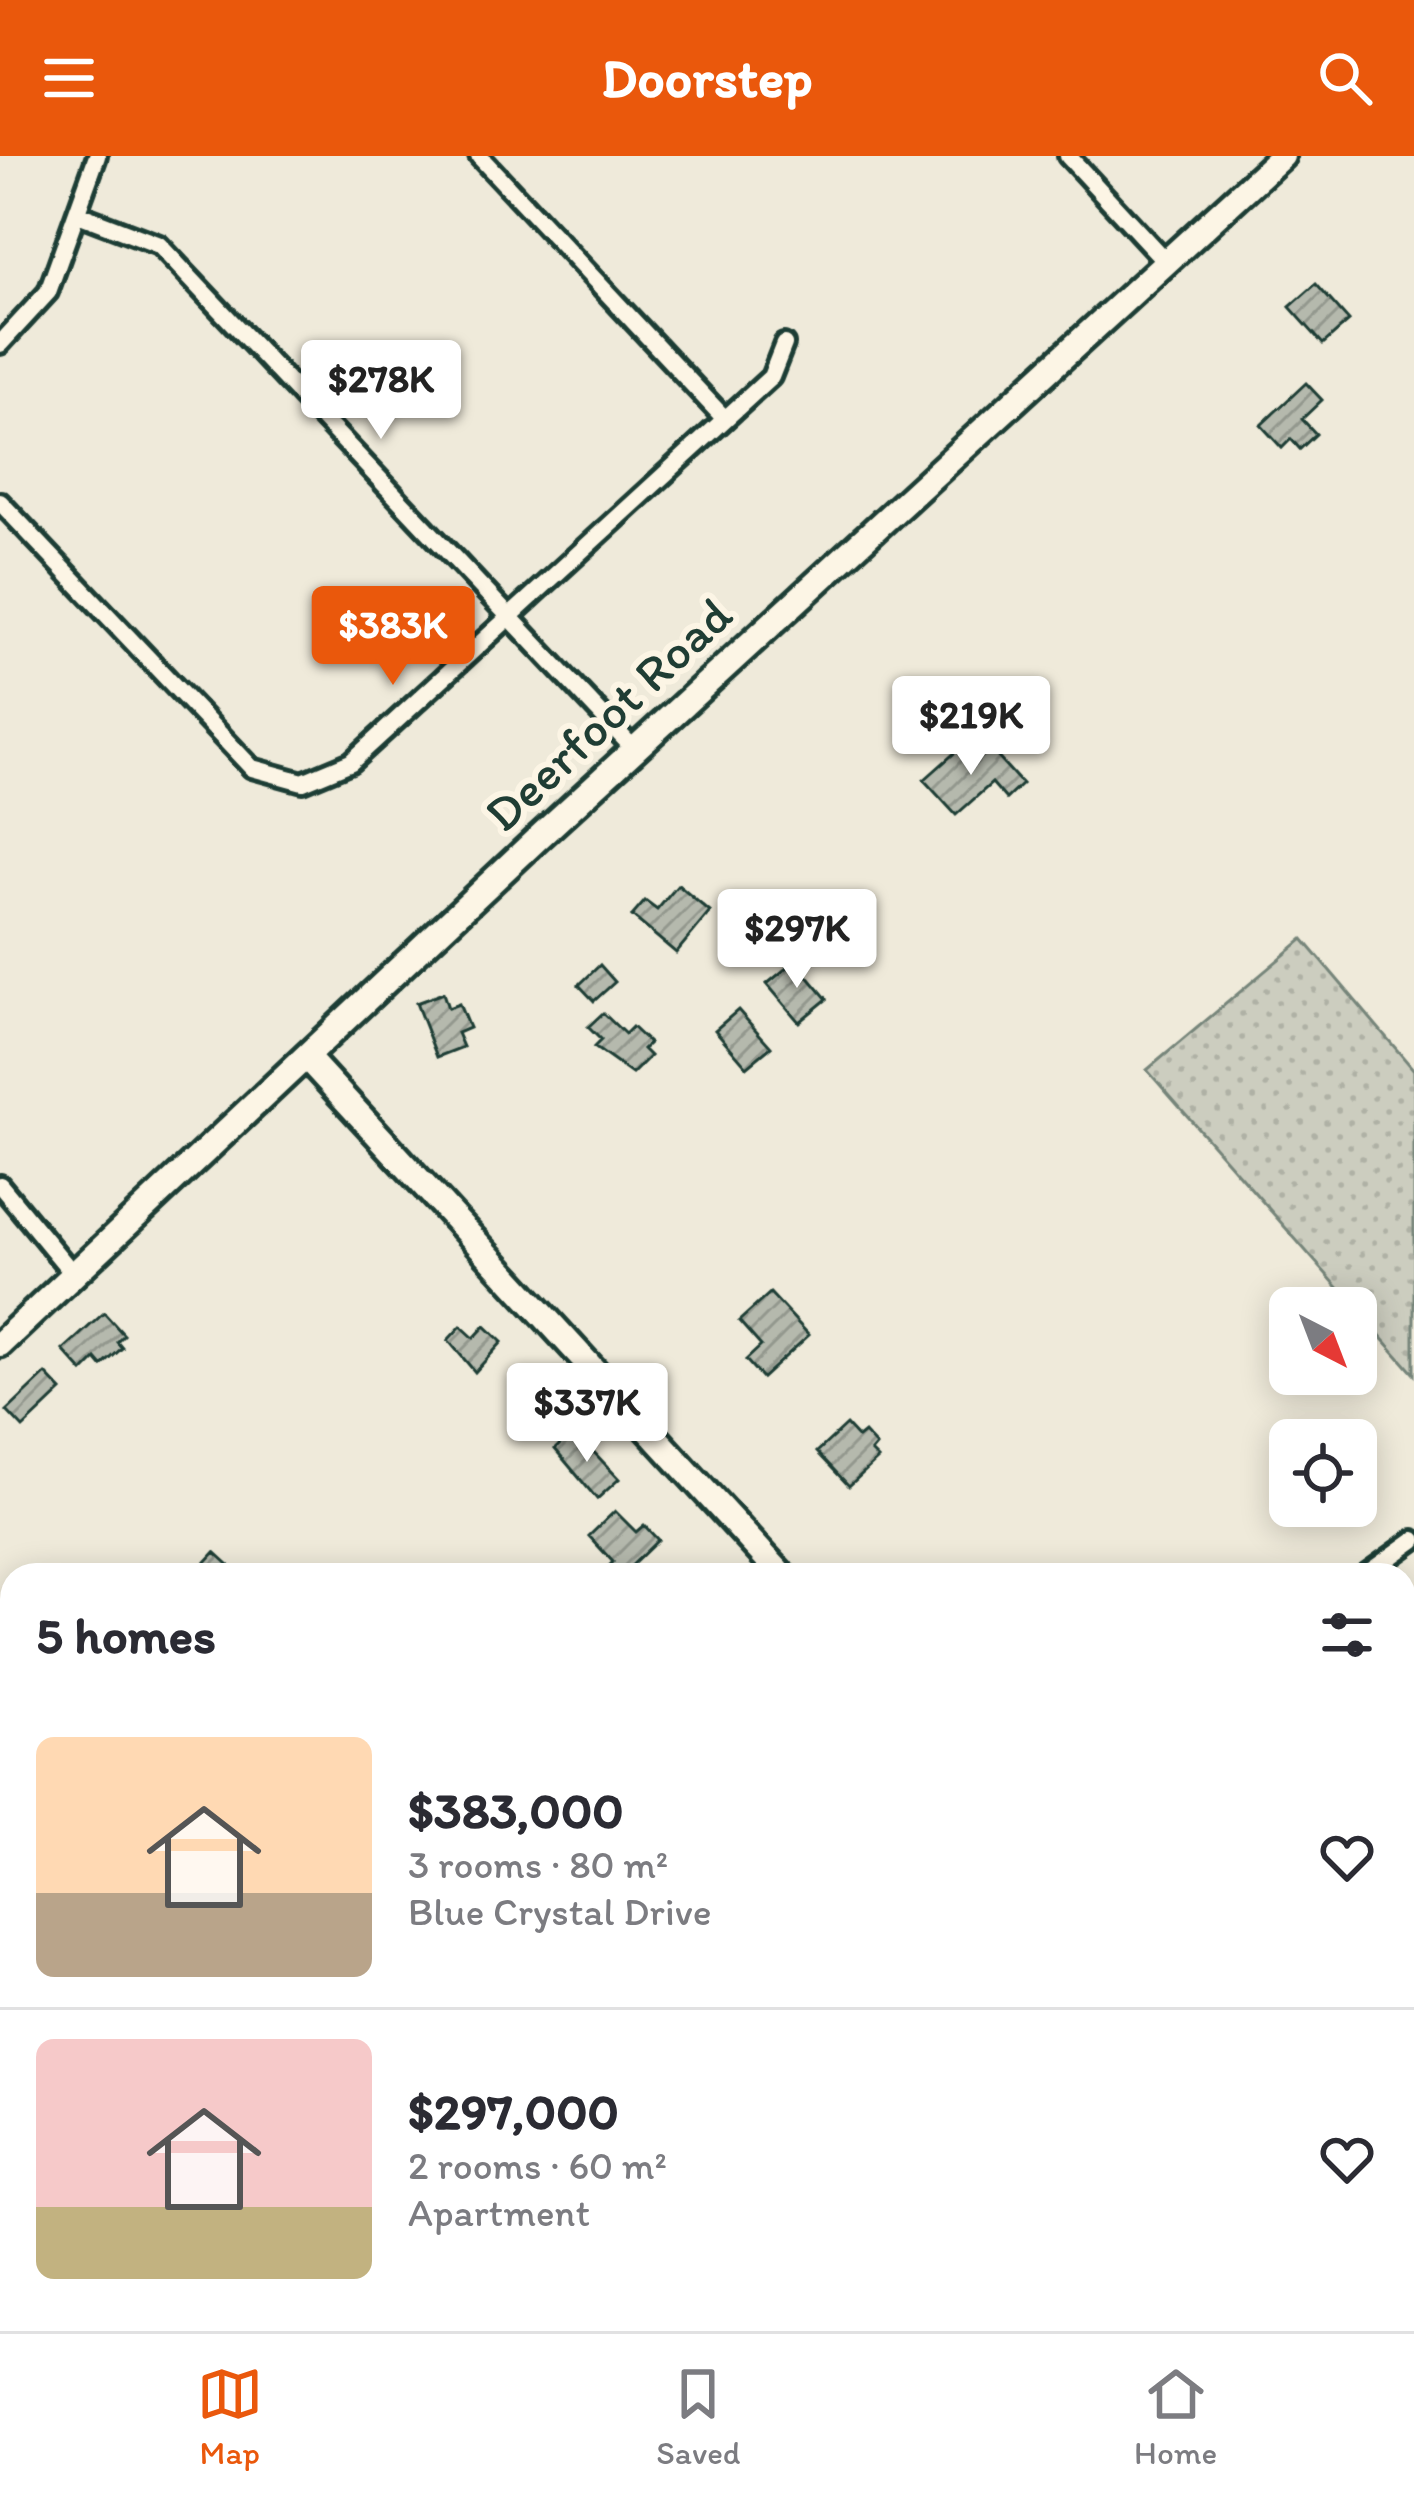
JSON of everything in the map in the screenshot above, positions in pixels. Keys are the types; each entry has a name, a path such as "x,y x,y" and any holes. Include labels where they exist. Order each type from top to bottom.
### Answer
{"street":[{"path":"0,344 48,292 97,156"},
{"path":"479,156 725,419"},
{"path":"1068,156 1166,262"},
{"name":"Deerfoot Road","path":"0,1344 634,749 1282,156"},
{"path":"78,214 159,245 634,749"},
{"path":"0,502 252,768 287,782 319,778 351,762 771,377 784,344"},
{"path":"308,1059 771,1563"},
{"path":"0,1185 74,1275"},
{"path":"1382,1563 1414,1540"}],"shaded area":[{"path":"1303,939 1414,1070 1414,1374 1377,1332 1377,1287 1338,1287 1147,1070"}],"building":[{"path":"1316,284 1349,321 1323,344 1290,307"},
{"path":"1306,383 1322,400 1302,419 1316,434 1300,449 1291,439 1282,448 1261,425"},
{"path":"986,744 1022,784 1006,799 992,783 956,815 924,780 959,749 969,760"},
{"path":"678,885 710,912 676,953 632,916 645,901 657,910"},
{"path":"795,961 827,999 799,1022 767,984"},
{"path":"600,965 615,982 594,1001 579,985"},
{"path":"443,993 448,1008 459,1004 469,1028 457,1033 463,1047 437,1057 416,1003"},
{"path":"738,1010 771,1047 747,1067 715,1030"},
{"path":"603,1013 625,1034 632,1027 649,1043 643,1049 650,1056 632,1074 594,1047 601,1040 588,1027"},
{"path":"770,1293 809,1335 762,1378 746,1360 761,1346 739,1321"},
{"path":"104,1313 124,1335 117,1342 122,1348 102,1366 96,1359 83,1372 63,1350"},
{"path":"461,1326 474,1338 485,1326 502,1342 475,1372 448,1340"},
{"path":"46,1374 62,1391 23,1428 7,1411"},
{"path":"846,1425 858,1438 864,1433 876,1446 871,1452 878,1459 849,1486 817,1452"},
{"path":"574,1431 619,1479 597,1499 555,1449"},
{"path":"615,1511 636,1532 644,1525 658,1540 634,1563 612,1563 589,1536"},
{"path":"215,1552 227,1563 205,1563"}]}
